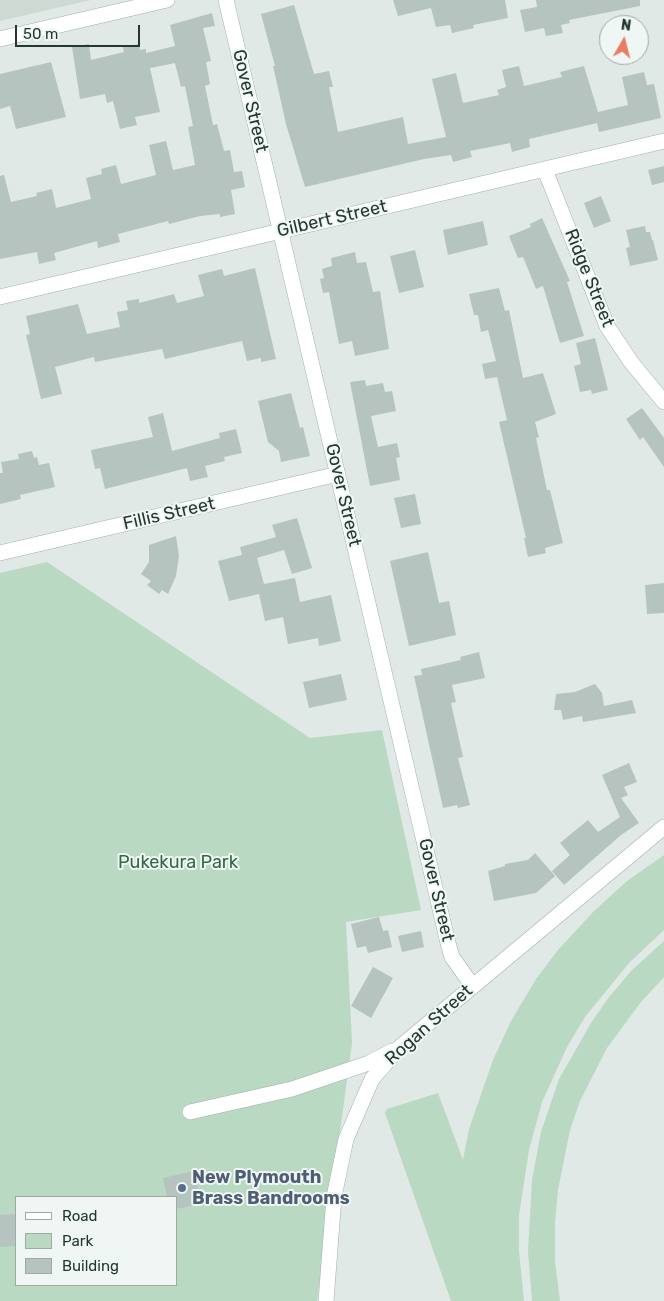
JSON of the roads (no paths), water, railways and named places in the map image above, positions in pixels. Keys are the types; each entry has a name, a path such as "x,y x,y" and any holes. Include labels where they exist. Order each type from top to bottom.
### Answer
{"street":[{"path":"0,39 167,0"},
{"name":"Gover Street","path":"226,0 448,943 452,957 472,985"},
{"name":"Gilbert Street","path":"0,297 664,141"},
{"name":"Ridge Street","path":"545,170 607,326 631,362 664,402"},
{"name":"Fillis Street","path":"0,553 338,474"},
{"name":"Rogan Street","path":"326,1301 334,1197 346,1139 372,1079 400,1047 472,985 664,827"},
{"path":"190,1112 292,1089 369,1063 400,1047"}],"place":[{"name":"New Plymouth Brass Bandrooms","path":"182,1188"}],"park label":[{"name":"Pukekura Park","path":"178,863"}]}
